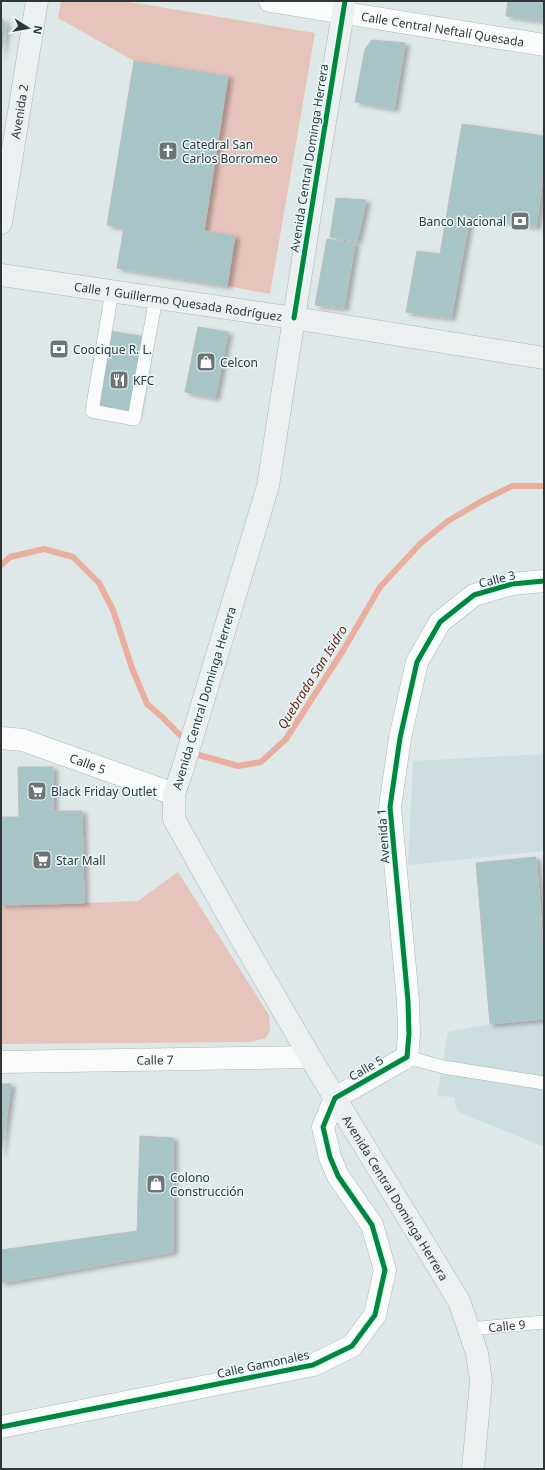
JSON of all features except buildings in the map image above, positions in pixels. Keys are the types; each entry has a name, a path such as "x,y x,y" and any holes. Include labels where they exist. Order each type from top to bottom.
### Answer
{"main road":[{"name":"Avenida 2","path":"1,223 36,1"},
{"name":"Avenida Central Dominga Herrera","path":"344,7 268,486 198,720 174,794 174,819 231,921 310,1056 459,1301 477,1353 481,1381 473,1469"},
{"name":"Calle 1 Guillermo Quesada Rodríguez","path":"1,274 294,318 544,358"}],"street":[{"name":"Calle Central Neftalí Quesada","path":"270,1 344,7 544,45"},
{"name":"Calle 3","path":"440,622 474,595 512,584 544,581"},
{"name":"Avenida 1","path":"407,1057 409,1034 408,1001 390,807 400,738 417,662 440,622"},
{"name":"Calle 5","path":"1,738 23,740 174,794"},
{"name":"Calle 7","path":"1,1062 310,1056"},
{"name":"Calle 5","path":"335,1098 407,1057"},
{"name":"Calle Gamonales","path":"1,1427 313,1365 352,1346 375,1315 386,1270 372,1225 338,1176 330,1157 324,1127 335,1098"}],"lane":[{"path":"112,291 92,411 134,419 156,298"},
{"path":"407,1057 443,1067 544,1084"},
{"name":"Calle 9","path":"469,1329 544,1322"}],"shaded area":[{"path":"61,1 124,1 315,33 270,294 227,286 235,236 204,231 228,76 134,61 58,18"},
{"path":"544,754 544,851 408,865 413,761"},
{"path":"178,872 269,1015 270,1030 266,1038 251,1042 1,1044 1,904 138,901"},
{"path":"544,1019 544,1147 457,1111 454,1097 437,1096 448,1032 490,1024"}],"waterway":[{"name":"Quebrada San Isidro","path":"193,749 199,755 238,766 261,762 286,739 344,649 380,587 421,543 448,521 482,501 512,486 544,486"},
{"name":"Quebrada San Isidro","path":"1,565 10,557 44,549 73,557 99,583 113,610 132,668 147,704 187,742"}],"cycle path":[{"path":"294,318 345,1"},
{"path":"1,1427 313,1365 352,1346 375,1315 385,1270 372,1225 338,1176 330,1157 323,1127 335,1098 407,1057 409,1034 408,1001 390,807 400,738 417,662 440,622 474,595 512,584 544,581"}],"place":[{"name":"Catedral San Carlos Borromeo","path":"168,151"},
{"name":"Banco Nacional","path":"520,221"},
{"name":"Coocique R. L.","path":"59,349"},
{"name":"Celcon","path":"206,362"},
{"name":"KFC","path":"119,380"},
{"name":"Black Friday Outlet","path":"37,791"},
{"name":"Star Mall","path":"42,860"},
{"name":"Colono Construcción","path":"156,1184"}]}
